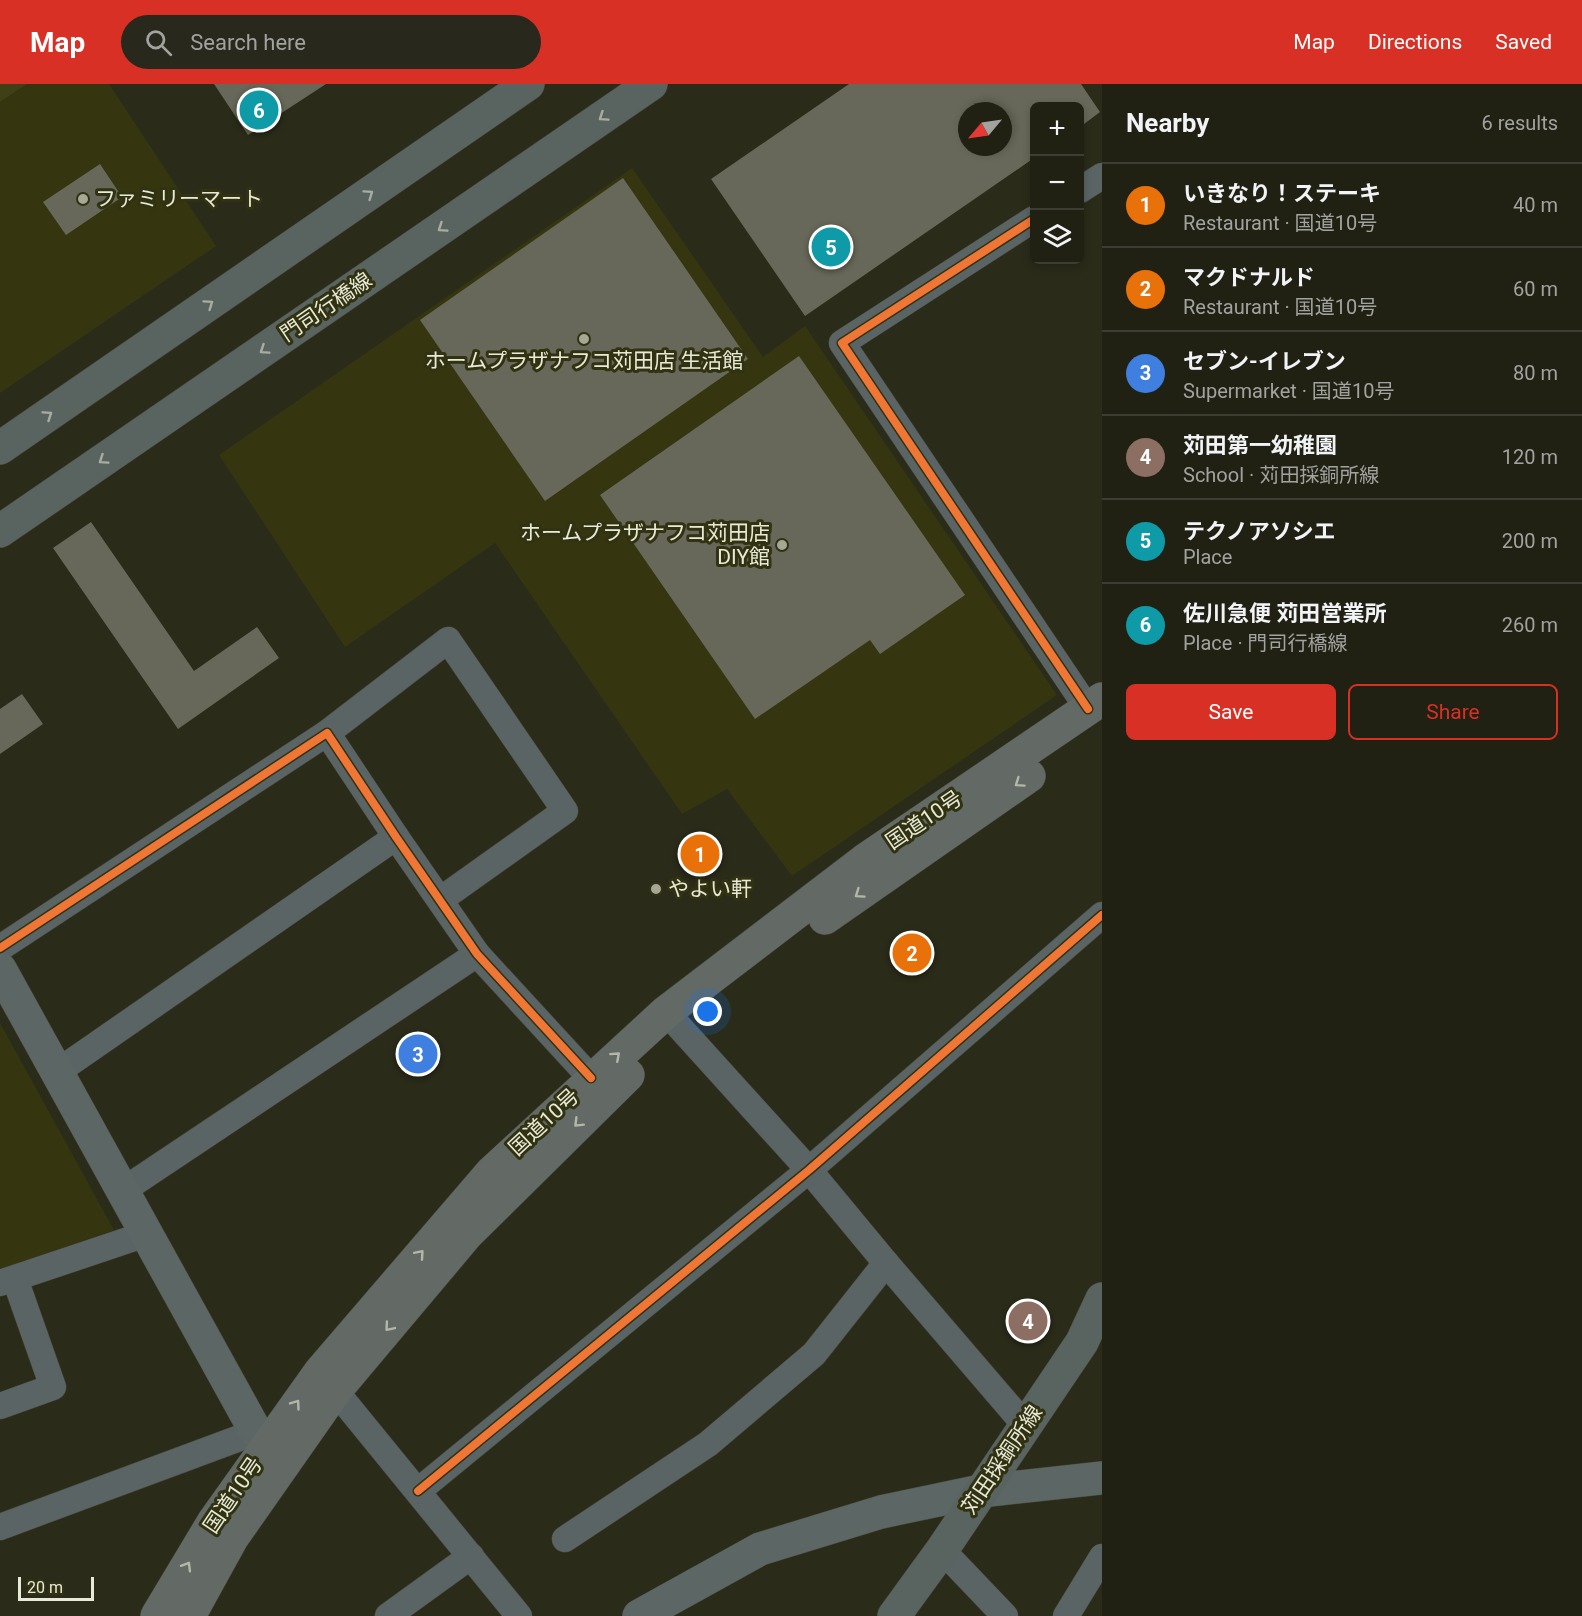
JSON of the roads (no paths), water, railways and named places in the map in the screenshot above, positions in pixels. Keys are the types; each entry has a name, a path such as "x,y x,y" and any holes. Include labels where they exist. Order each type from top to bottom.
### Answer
{"highway":[{"name":"国道10号","path":"189,1616 232,1538 327,1382 490,1173 591,1078 672,1019 753,970 845,904 1097,711"},
{"name":"国道10号","path":"157,1616 262,1439 327,1382 467,1234 611,1090 672,1019"}],"main road":[{"path":"0,448 528,84"},
{"name":"門司行橋線","path":"0,531 651,84"},
{"name":"苅田採銅所線","path":"894,1616 942,1550 1082,1342 1102,1299"}],"street":[{"path":"1084,187 1102,176"},
{"path":"1030,222 842,343 1097,711"},
{"path":"0,948 327,733 448,640 565,811 440,900"},
{"path":"327,733 477,954 591,1078"},
{"path":"57,1071 396,837"},
{"path":"418,1491 809,1170 1102,915"},
{"path":"122,1191 477,954"},
{"path":"0,969 262,1439 0,1527"},
{"path":"672,1019 809,1170 1025,1425"},
{"path":"0,1406 53,1387 8,1281 146,1234"},
{"path":"565,1539 708,1444 814,1354 886,1263"},
{"path":"327,1382 519,1616"},
{"path":"639,1616 760,1549 881,1512 981,1491 1102,1478"},
{"path":"942,1550 1005,1616"},
{"path":"388,1616 471,1556"},
{"path":"1066,1616 1102,1557"}],"place":[{"name":"佐川急便 苅田営業所","path":"259,110"},
{"name":"ファミリーマート","path":"83,199"},
{"name":"テクノアソシエ","path":"831,247"},
{"name":"ホームプラザナフコ苅田店 生活館","path":"584,339"},
{"name":"ホームプラザナフコ苅田店 DIY館","path":"782,545"},
{"name":"いきなり！ステーキ","path":"700,854"},
{"name":"やよい軒","path":"656,889"},
{"name":"マクドナルド","path":"912,953"},
{"name":"セブン-イレブン","path":"418,1054"},
{"name":"苅田第一幼稚園","path":"1028,1321"}]}
